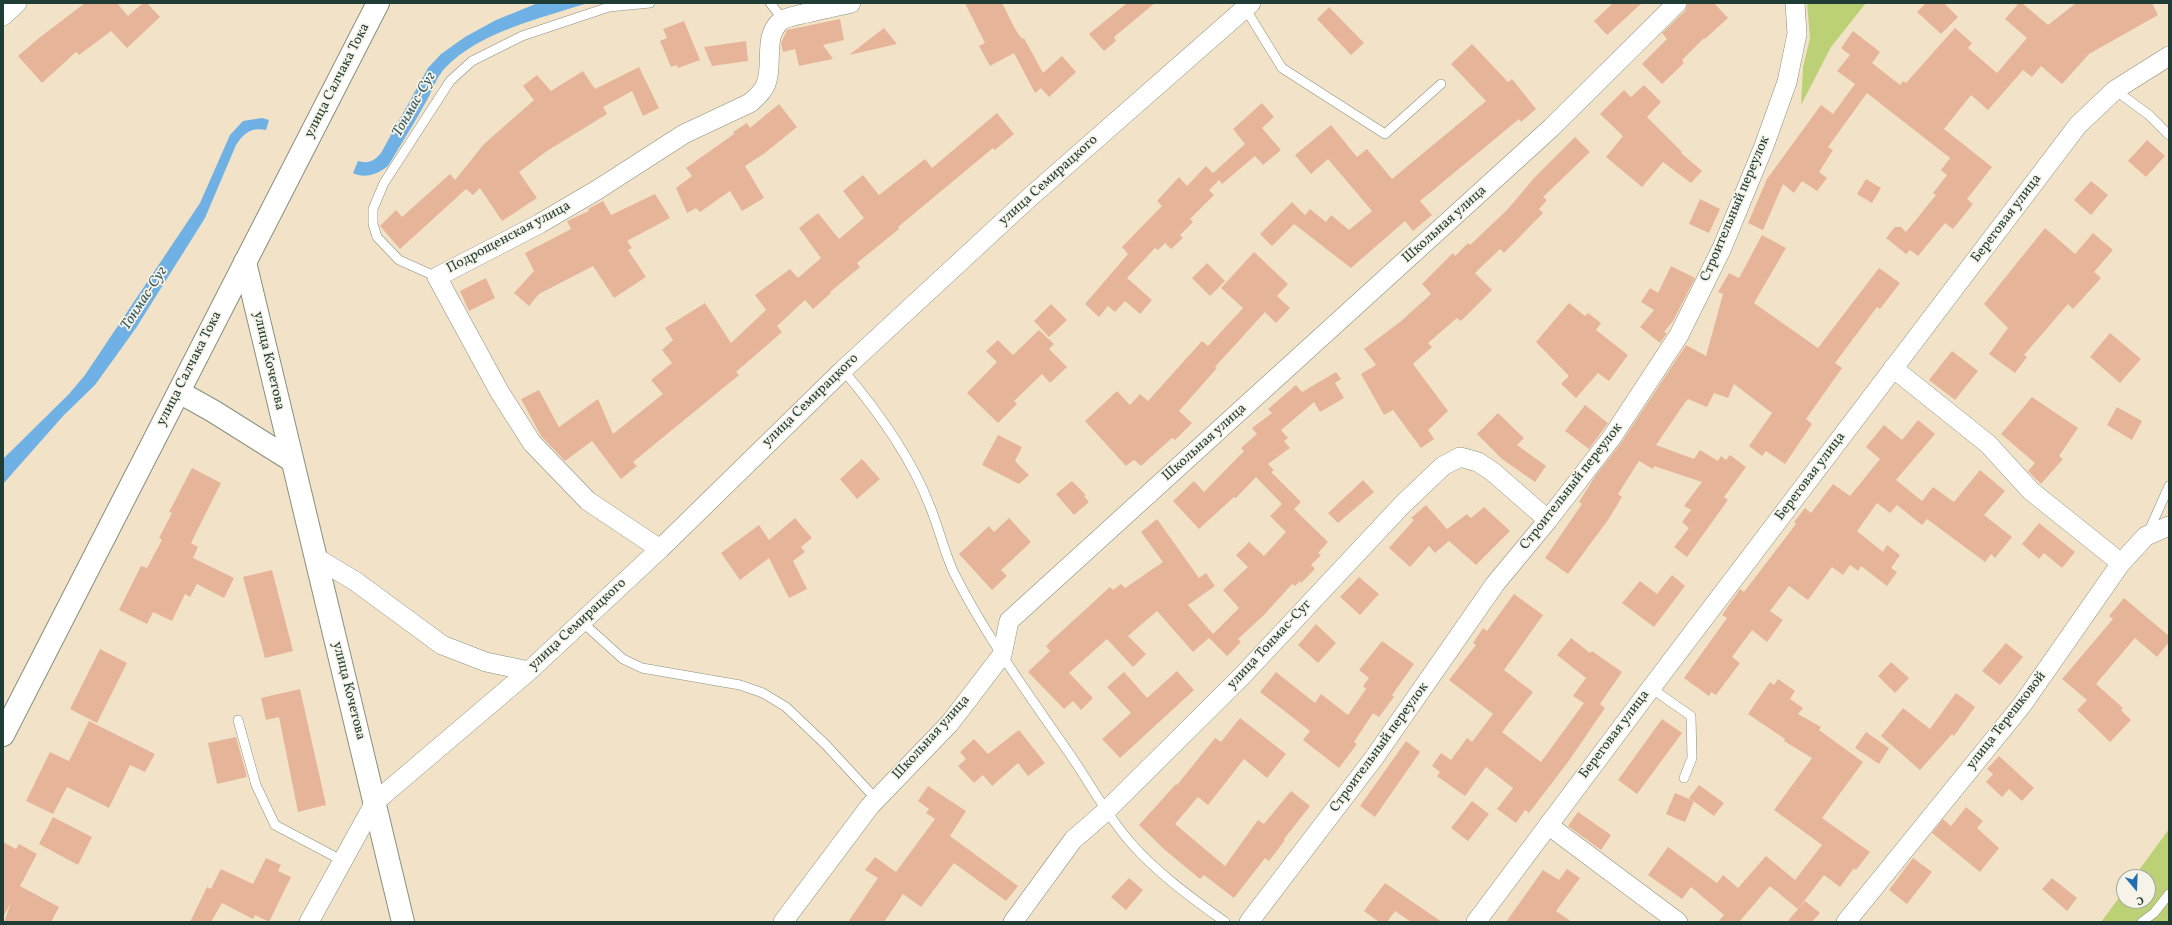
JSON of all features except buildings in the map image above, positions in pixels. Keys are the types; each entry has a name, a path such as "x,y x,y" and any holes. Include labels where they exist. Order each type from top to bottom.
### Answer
{"main road":[{"name":"улица Салчака Тока","path":"3,735 378,3"},
{"name":"улица Кочетова","path":"245,262 291,460 375,802 402,922"},
{"path":"179,392 213,411 291,460"}],"street":[{"path":"3,16 17,3"},
{"path":"783,19 851,3"},
{"name":"Школьная улица","path":"783,922 876,798 950,723 1002,655 1008,621 1551,128 1677,3"},
{"name":"Строительный переулок","path":"1249,922 1374,758 1495,584 1548,520 1612,437 1679,335 1722,248 1764,146 1787,82 1798,34 1795,3"},
{"name":"улица Семирацкого","path":"375,802 529,671 660,549 842,370 1029,198 1248,6"},
{"name":"Подрощенская улица","path":"660,549 588,501 532,443 499,391 437,277 539,224 597,190 684,134 750,103 758,96 766,84 770,43 774,29 783,19"},
{"name":"Береговая улица","path":"1476,922 1548,824 2078,125 2115,90 2169,56"},
{"path":"1893,368 1988,444 2031,490 2121,564"},
{"name":"улица Тонмас-Суг","path":"1013,922 1073,840 1105,812 1242,676 1402,505 1443,466 1460,457 1478,462 1493,472 1548,520"},
{"name":"улица Терешковой","path":"1846,922 2022,706 2121,564 2146,536 2169,526"},
{"path":"315,557 354,581 442,645 486,662 529,671"},
{"path":"309,922 375,802"},
{"path":"1548,824 1678,922"}],"lane":[{"path":"437,277 399,260 377,237 373,224 373,209 384,183 450,81 472,61 522,36 609,7 650,3"},
{"path":"770,3 783,19"},
{"path":"1248,6 1282,68 1385,134 1440,84"},
{"path":"2115,90 2149,115 2169,135"},
{"path":"842,370 866,397 910,464 929,503 952,569 972,609 1092,787 1105,812 1132,844 1178,888 1225,922"},
{"path":"2146,536 2169,486"},
{"path":"582,622 623,659 642,668 740,685 763,693 786,707 814,733 876,798"},
{"path":"1651,688 1691,716 1692,758 1684,778"},
{"path":"238,720 256,785 275,825 343,861"},
{"path":"2142,922 2154,913 2169,894"}],"green space":[{"path":"1807,3 1866,3 1831,47 1801,105 1803,67 1810,38"},
{"path":"2169,829 2169,922 2101,922 2116,902 2116,909 2156,909 2156,869 2140,869"}],"water":[{"name":"Тонмас-Суг","path":"538,3 588,3 512,28 475,45 459,55 439,76 388,166 367,176 353,173 358,161 371,161 381,153 428,68 441,54 465,37 496,20"},
{"name":"Тонмас-Суг","path":"262,118 269,120 266,130 256,129 248,132 236,145 205,218 136,328 95,385 64,415 3,484 3,459 69,394 85,375 200,203 230,135 243,121"}]}
